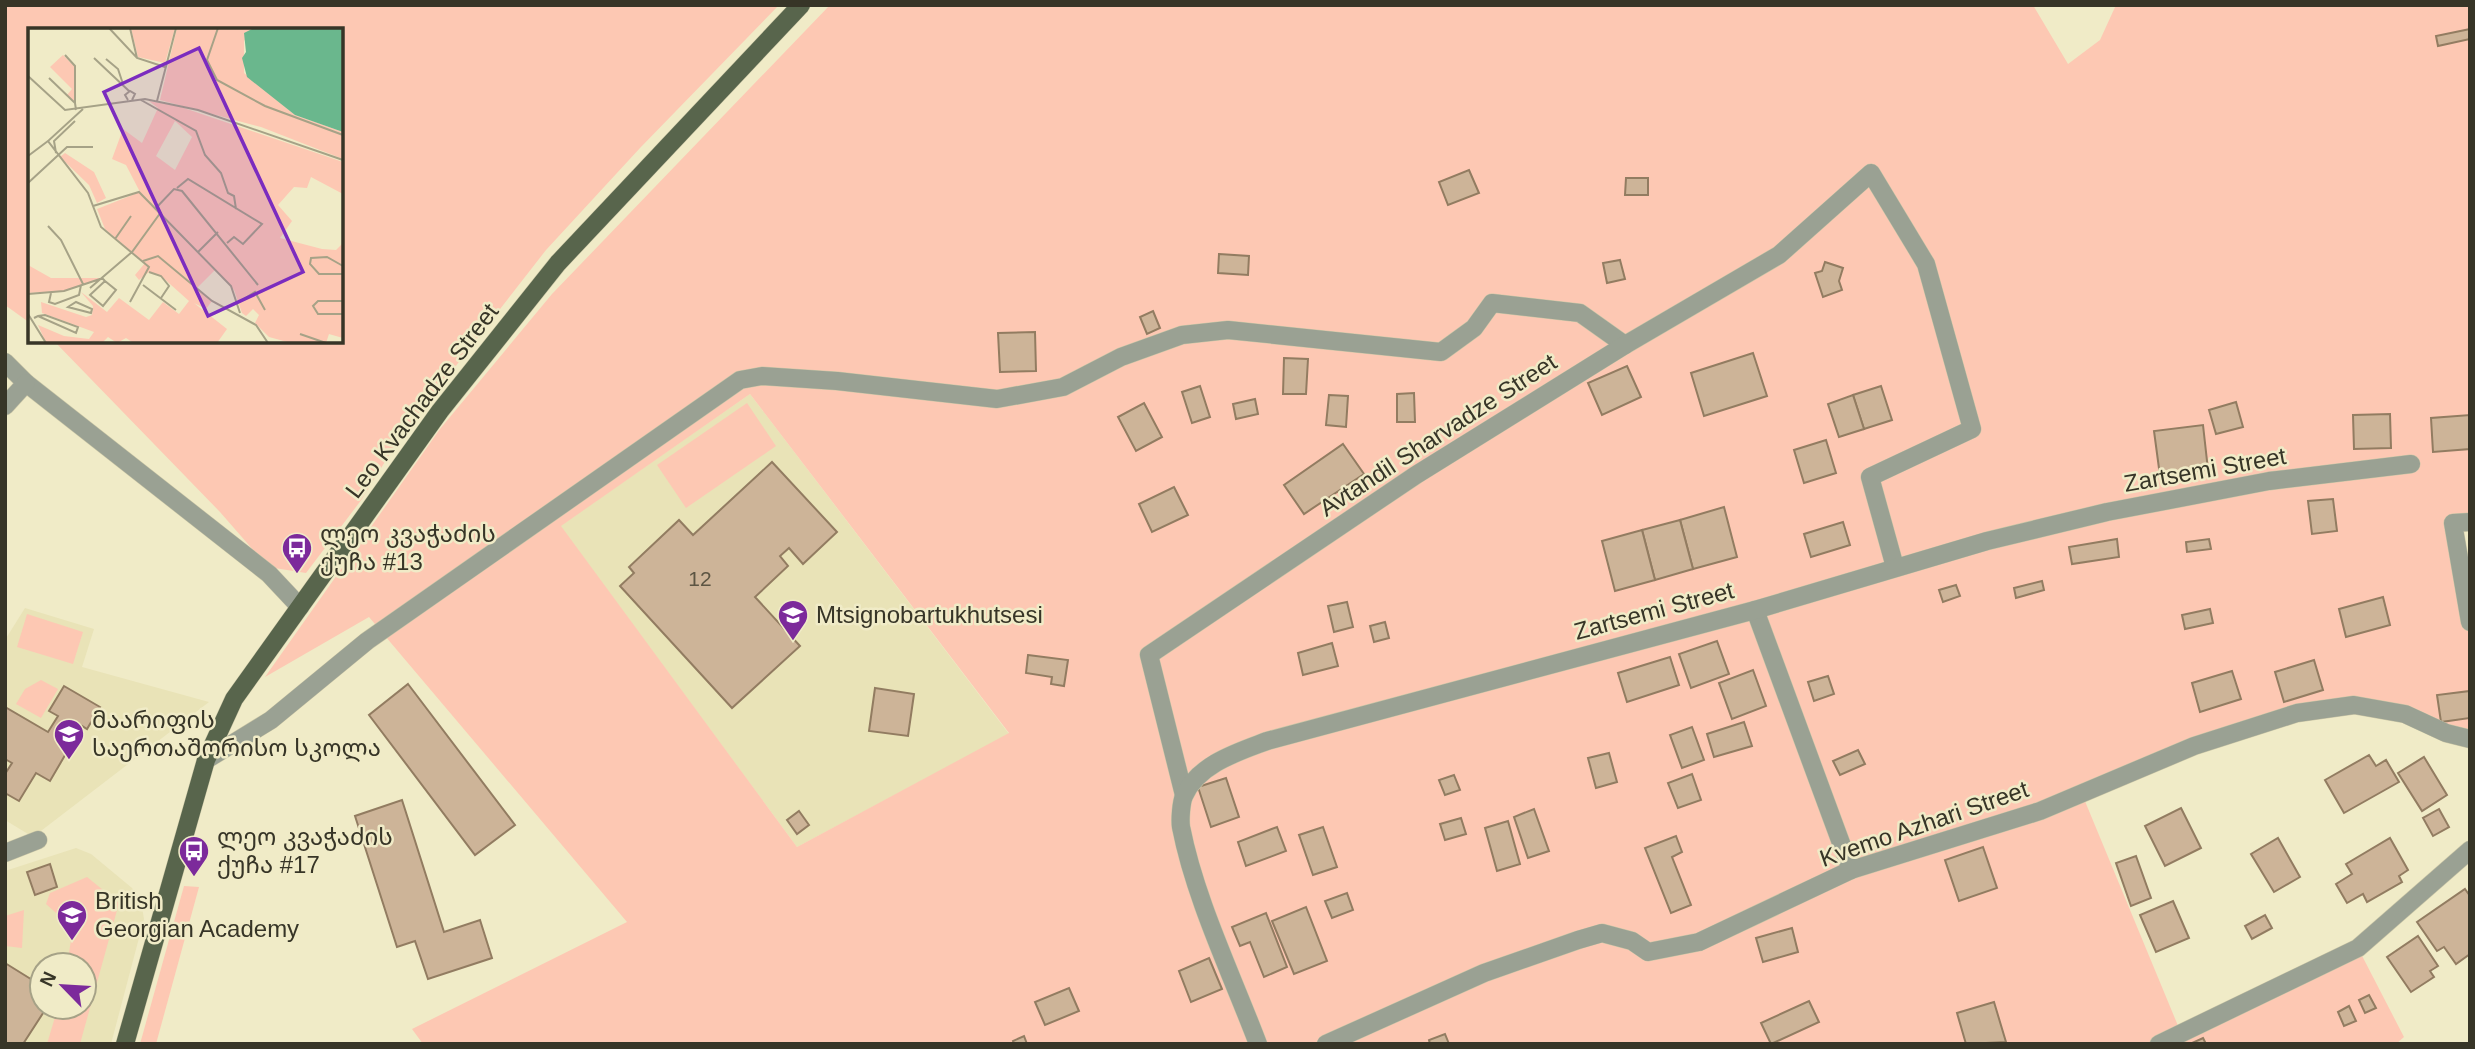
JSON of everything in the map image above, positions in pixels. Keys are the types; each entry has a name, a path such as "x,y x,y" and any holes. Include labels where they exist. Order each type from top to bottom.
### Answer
{"main road":[{"name":"Leo Kvachadze Street","path":"125,1044 206,761 234,699 440,411 558,263 801,5"}],"street":[{"name":"Avtandil Sharvadze Street","path":"1184,795 1149,655 1416,475 1625,345 1780,255 1871,173 1926,264 1972,429 1870,477 1895,567"},
{"path":"206,761 271,720 367,641 740,380 762,376 837,381 997,399 1063,387 1121,357 1182,335 1228,330 1441,352 1474,328 1492,303 1580,313 1625,345"},
{"path":"5,362 26,383 209,524 269,574 300,607"},
{"path":"5,405 26,383"},
{"name":"Zartsemi Street","path":"1184,795 1200,775 1224,758 1267,741 1755,610 1895,567 2107,512 2269,481 2411,464"},
{"path":"2470,522 2453,523 2470,622"},
{"path":"1755,610 1851,870"},
{"name":"Kvemo Azhari Street","path":"1329,1043 1484,973 1602,933 1632,941 1648,952 1699,942 1851,870 2040,811 2194,746 2297,713 2354,705 2405,714 2446,733 2470,738"},
{"path":"1184,795 1180,825 1203,900 1258,1044"},
{"path":"5,853 38,840"},
{"path":"2159,1044 2358,948 2470,850"}],"shaded area":[{"path":"5,5 779,5 640,148 546,250 399,439 362,499 306,573 268,567 220,512 56,343 343,343 343,28 28,28 28,322 5,305"},
{"path":"830,5 2033,5 2068,64 2100,40 2116,5 2470,5 2470,521 2453,523 2470,622 2470,739 2405,714 2297,713 2082,794 2181,1033 2358,948 2404,1037 2396,1044 423,1044 412,1029 627,922 369,617 265,677 440,429 552,294","holes":["750,394 1009,733 797,847 561,526"]},
{"name":"Mtsignobartukhutsesi","path":"750,394 1009,734 797,847 560,526"},
{"path":"747,403 776,446 686,508 657,465"},
{"name":"მაარიფის საერთაშორისო სკოლა","path":"25,608 94,629 82,667 209,702 33,837 5,820 5,640"},
{"path":"27,614 83,632 73,664 17,647"},
{"path":"41,680 58,689 41,718 16,704 25,689"},
{"name":"British Georgian Academy","path":"76,848 91,854 132,888 141,901 144,919 111,1044 5,1044 5,871"},
{"path":"87,877 119,903 98,979 98,951 69,951 73,928 46,904 50,893"},
{"path":"184,886 199,887 156,1044 140,1044"},
{"path":"24,910 22,948 5,946 5,916"},
{"path":"54,1021 86,1021 80,1044 47,1044"}],"building":[{"path":"2470,29 2470,39 2438,46 2436,36"},
{"path":"1469,170 1479,193 1448,205 1439,182"},
{"path":"1626,178 1648,178 1648,195 1625,195"},
{"path":"1219,254 1249,256 1248,275 1218,273"},
{"path":"1620,260 1625,279 1607,283 1603,263"},
{"path":"1825,262 1843,268 1839,281 1842,290 1823,297 1815,273 1822,271"},
{"path":"1153,311 1160,328 1147,334 1140,317"},
{"path":"1035,332 1036,371 1000,372 998,333"},
{"path":"1753,353 1767,396 1704,416 1691,373"},
{"path":"1284,358 1308,359 1306,394 1283,394"},
{"path":"1627,366 1641,397 1602,415 1588,383"},
{"path":"1200,386 1210,417 1192,423 1182,392"},
{"path":"1881,386 1892,420 1864,429 1853,395"},
{"path":"1414,393 1415,422 1397,422 1397,394"},
{"path":"1329,395 1348,396 1346,427 1326,425"},
{"path":"1853,395 1864,429 1839,437 1828,404"},
{"path":"1255,399 1258,414 1236,419 1233,404"},
{"path":"2236,402 2243,427 2216,434 2209,410"},
{"path":"1144,403 1162,437 1136,451 1118,417"},
{"path":"2390,414 2391,448 2354,449 2353,415"},
{"path":"2470,415 2470,449 2433,452 2431,418"},
{"path":"2203,425 2208,470 2160,476 2154,431"},
{"path":"1826,440 1836,473 1804,483 1794,450"},
{"path":"1343,444 1364,474 1304,514 1284,485"},
{"path":"772,462 837,532 803,564 789,548 780,556 788,566 755,597 800,646 732,708 620,586 634,573 629,567 679,520 693,535"},
{"path":"1174,487 1188,515 1152,532 1139,504"},
{"path":"2333,499 2337,531 2312,534 2308,501"},
{"path":"1724,507 1737,557 1693,569 1680,520"},
{"path":"1680,520 1693,569 1655,580 1642,530"},
{"path":"1843,522 1850,545 1811,557 1804,534"},
{"path":"1642,530 1655,580 1615,591 1602,541"},
{"path":"2117,539 2119,557 2072,564 2069,547"},
{"path":"2209,539 2211,549 2187,552 2186,542"},
{"path":"2042,581 2044,590 2016,598 2014,588"},
{"path":"1956,585 1960,596 1943,602 1939,590"},
{"path":"2383,597 2390,625 2346,637 2339,609"},
{"path":"1347,602 1353,627 1334,632 1328,606"},
{"path":"2210,609 2213,623 2185,629 2182,615"},
{"path":"1385,622 1389,638 1374,642 1370,626"},
{"path":"1717,641 1729,674 1691,688 1679,654"},
{"path":"1332,643 1338,666 1303,675 1298,653"},
{"path":"1028,655 1068,660 1064,686 1051,684 1052,677 1026,673"},
{"path":"1670,657 1679,685 1627,702 1618,673"},
{"path":"2314,660 2323,690 2284,702 2275,672"},
{"path":"1753,670 1766,706 1732,719 1719,683"},
{"path":"2232,671 2241,699 2200,712 2192,683"},
{"path":"1828,676 1834,694 1814,701 1808,682"},
{"path":"408,684 515,825 475,855 369,715"},
{"path":"64,686 100,707 87,729 82,726 50,781 36,773 19,801 5,793 5,774 12,763 5,759 5,707 48,732 58,716 49,711"},
{"path":"875,688 914,694 908,736 869,731"},
{"path":"2470,691 2470,718 2441,722 2437,695"},
{"path":"1744,722 1752,746 1714,757 1707,734"},
{"path":"1692,727 1704,760 1682,768 1670,735"},
{"path":"1858,750 1865,764 1840,775 1833,761"},
{"path":"1609,753 1617,782 1596,788 1588,758"},
{"path":"2369,755 2376,766 2386,760 2399,782 2344,813 2325,780"},
{"path":"2424,757 2447,795 2422,811 2398,773"},
{"path":"1692,774 1701,800 1678,808 1668,783"},
{"path":"1454,775 1460,790 1445,795 1439,780"},
{"path":"1226,778 1239,817 1211,827 1198,787"},
{"path":"402,800 444,932 480,920 492,958 428,979 415,941 397,947 355,816"},
{"path":"2181,808 2201,848 2165,866 2145,826"},
{"path":"1534,809 1549,851 1528,858 1514,817"},
{"path":"2439,809 2449,827 2433,836 2423,818"},
{"path":"799,811 809,825 797,834 787,820"},
{"path":"1461,818 1466,834 1445,840 1440,824"},
{"path":"1508,821 1520,864 1497,871 1485,828"},
{"path":"1277,827 1286,851 1246,866 1238,842"},
{"path":"1323,827 1337,867 1313,875 1299,835"},
{"path":"1676,836 1682,852 1672,857 1691,905 1671,913 1645,848"},
{"path":"2278,838 2300,877 2274,892 2251,854"},
{"path":"2390,838 2408,870 2399,876 2402,882 2367,902 2363,894 2347,903 2336,884 2352,874 2346,864"},
{"path":"1983,847 1997,888 1959,901 1945,860"},
{"path":"2136,856 2151,898 2131,906 2116,863"},
{"path":"50,864 57,887 35,895 27,872"},
{"path":"2465,889 2470,896 2470,954 2456,964 2444,947 2437,951 2417,922"},
{"path":"1347,893 1353,910 1332,918 1325,901"},
{"path":"2173,901 2189,938 2156,952 2140,915"},
{"path":"1306,907 1327,961 1294,974 1272,921"},
{"path":"1266,913 1287,967 1264,977 1250,942 1240,946 1232,927"},
{"path":"2265,915 2272,928 2252,939 2245,926"},
{"path":"1792,928 1798,952 1763,962 1756,938"},
{"path":"2418,936 2438,966 2430,971 2434,977 2411,992 2387,957"},
{"path":"1209,958 1222,989 1191,1002 1179,971"},
{"path":"5,963 28,977 28,1021 38,1021 23,1044 5,1044"},
{"path":"1069,988 1079,1011 1045,1025 1035,1002"},
{"path":"2369,995 2376,1008 2365,1013 2359,1000"},
{"path":"1809,1001 1819,1022 1771,1044 1761,1023"},
{"path":"1994,1002 2006,1042 1966,1044 1957,1013"},
{"path":"2349,1006 2356,1021 2344,1026 2338,1012"},
{"path":"1445,1034 1449,1044 1430,1044 1429,1040"},
{"path":"1024,1036 1027,1044 1014,1044 1013,1041"},
{"path":"2203,1038 2206,1044 2190,1044"}],"place":[{"name":"ლეო კვაჭაძის ქუჩა #13","path":"297,575"},
{"name":"Mtsignobartukhutsesi","path":"793,642"},
{"name":"მაარიფის საერთაშორისო სკოლა","path":"69,761"},
{"name":"ლეო კვაჭაძის ქუჩა #17","path":"194,878"},
{"name":"British Georgian Academy","path":"72,942"}]}
